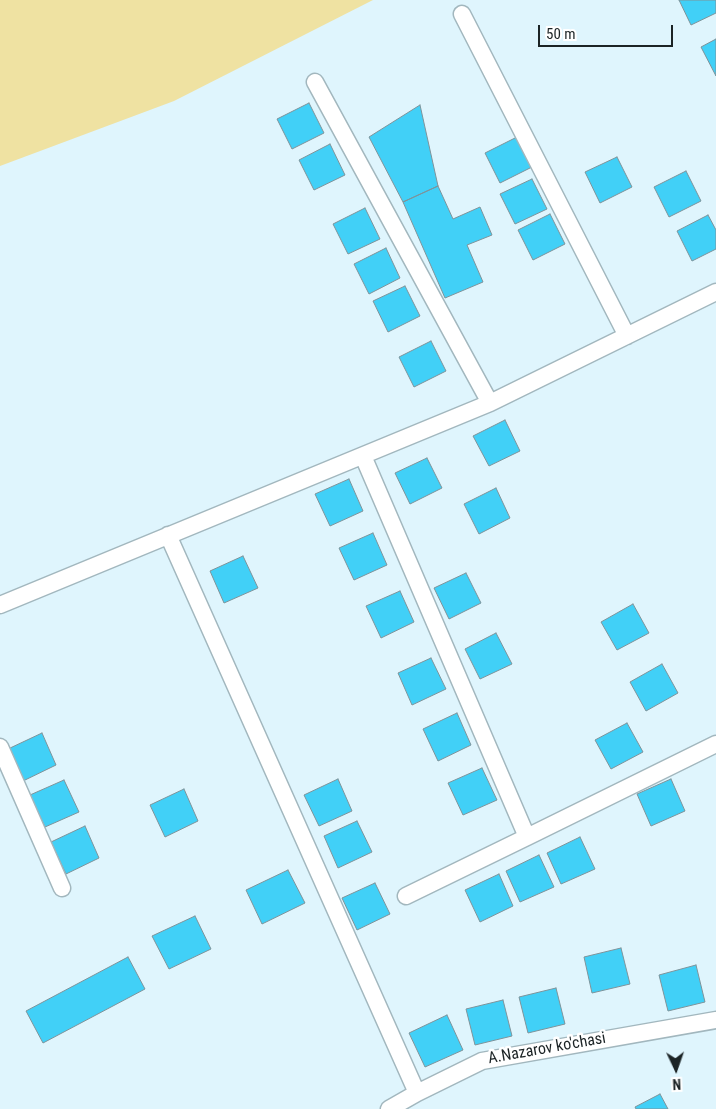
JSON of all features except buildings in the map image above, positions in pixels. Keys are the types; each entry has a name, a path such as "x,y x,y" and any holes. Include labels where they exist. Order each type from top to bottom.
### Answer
{"street":[{"path":"462,14 627,336"},
{"path":"314,82 490,403"},
{"path":"0,605 490,403 716,292"},
{"path":"363,456 527,837"},
{"path":"168,535 417,1093"},
{"path":"406,896 716,744"},
{"path":"0,747 62,888"},
{"name":"A.Nazarov ko'chasi","path":"389,1109 482,1060 716,1020"}],"shaded area":[{"path":"0,0 373,0 174,101 0,166"}]}
